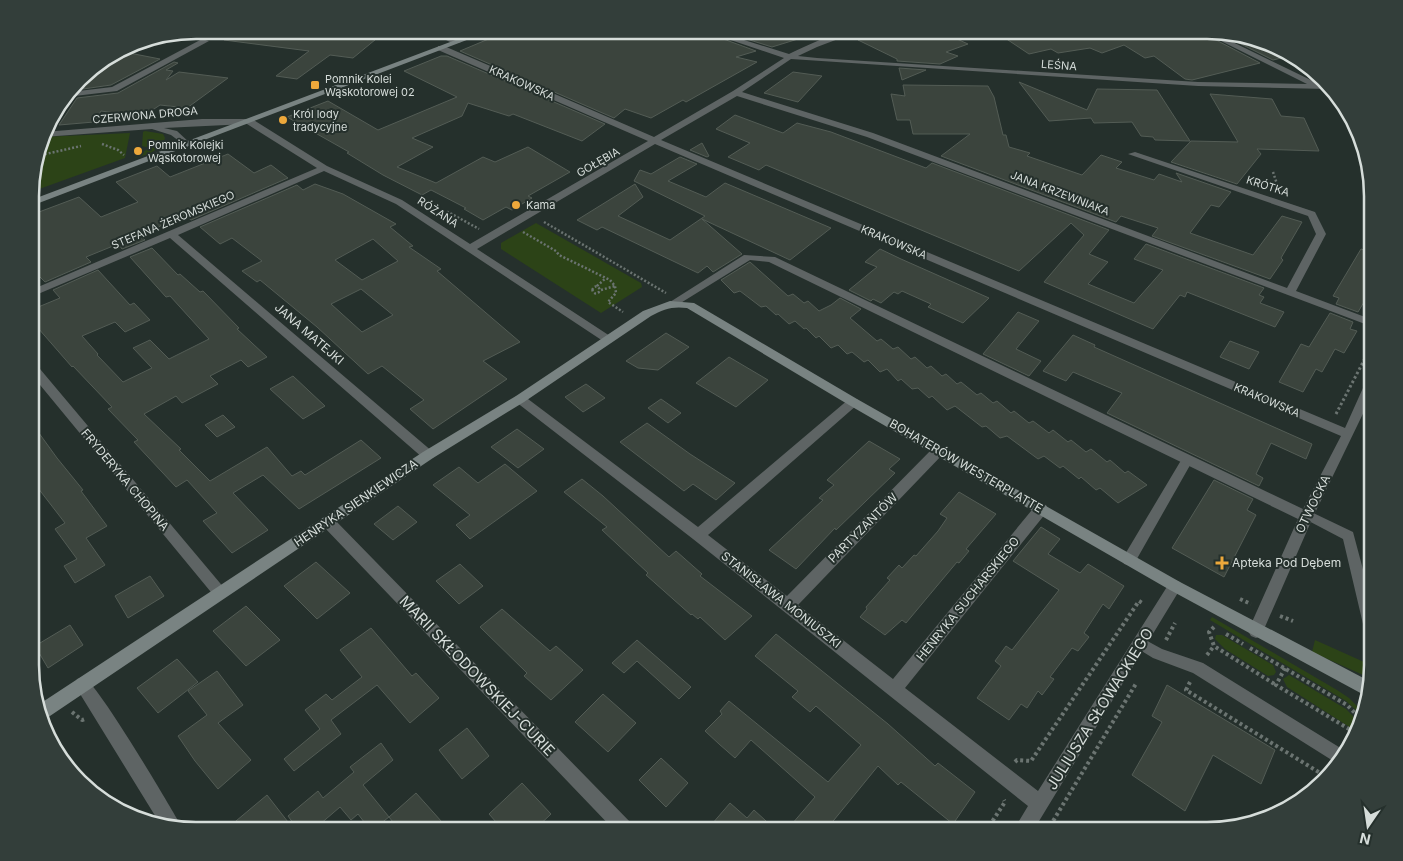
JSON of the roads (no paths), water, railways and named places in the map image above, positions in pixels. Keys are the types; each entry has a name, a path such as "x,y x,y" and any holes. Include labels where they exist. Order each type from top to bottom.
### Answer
{"street":[{"path":"450,39 457,42"},
{"path":"39,200 465,39"},
{"name":"LEŚNA","path":"733,39 790,57 1121,80 1320,87"},
{"path":"790,57 832,39"},
{"path":"1224,40 1317,84"},
{"path":"77,94 114,89 205,41"},
{"name":"KRAKOWSKA","path":"441,48 1348,434"},
{"name":"GOŁĘBIA","path":"471,248 656,141 736,93 790,57"},
{"name":"JANA KRZEWNIAKA","path":"736,93 870,135 1364,321"},
{"name":"CZERWONA DROGA","path":"51,134 184,123 249,121"},
{"name":"RÓŻANA","path":"249,121 324,168 399,202 606,339"},
{"path":"184,123 201,127 205,132 204,137"},
{"path":"144,127 163,129 174,134 187,144"},
{"name":"KRÓTKA","path":"1132,154 1312,214 1321,234 1290,292"},
{"name":"STEFANA ŻEROMSKIEGO","path":"39,291 324,168"},
{"name":"JANA MATEJKI","path":"172,235 428,454"},
{"path":"671,298 748,257 771,258 1306,516"},
{"name":"HENRYKA SIENKIEWICZA","path":"45,710 428,454 520,399 606,339 671,298"},
{"name":"BOHATERÓW WESTERPLATTE","path":"671,298 690,305 853,402 1175,586 1256,631 1362,686"},
{"name":"FRYDERYKA CHOPINA","path":"39,376 220,593"},
{"name":"OTWOCKA","path":"1256,631 1306,516 1364,398"},
{"name":"STANISŁAWA MONIUSZKI","path":"520,399 896,689 1040,804"},
{"path":"698,535 853,402"},
{"name":"PARTYZANTÓW","path":"786,606 939,450"},
{"name":"HENRYKA SUCHARSKIEGO","path":"896,689 1041,508"},
{"name":"MARII SKŁODOWSKIEJ-CURIE","path":"328,522 618,822"},
{"name":"JULIUSZA SŁOWACKIEGO","path":"1028,822 1175,586"},
{"path":"83,684 168,820"}],"lane":[{"path":"1129,560 1187,460"},
{"path":"1306,516 1350,536 1364,598"},
{"path":"1140,643 1158,654 1198,668 1337,755"}],"place":[{"name":"Pomnik Kolei Wąskotorowej 02","path":"315,85"},
{"name":"Król lody tradycyjne","path":"283,120"},
{"name":"Pomnik Kolejki Wąskotorowej","path":"138,151"},
{"name":"Kama","path":"516,205"},
{"name":"Apteka Pod Dębem","path":"1222,563"}]}
